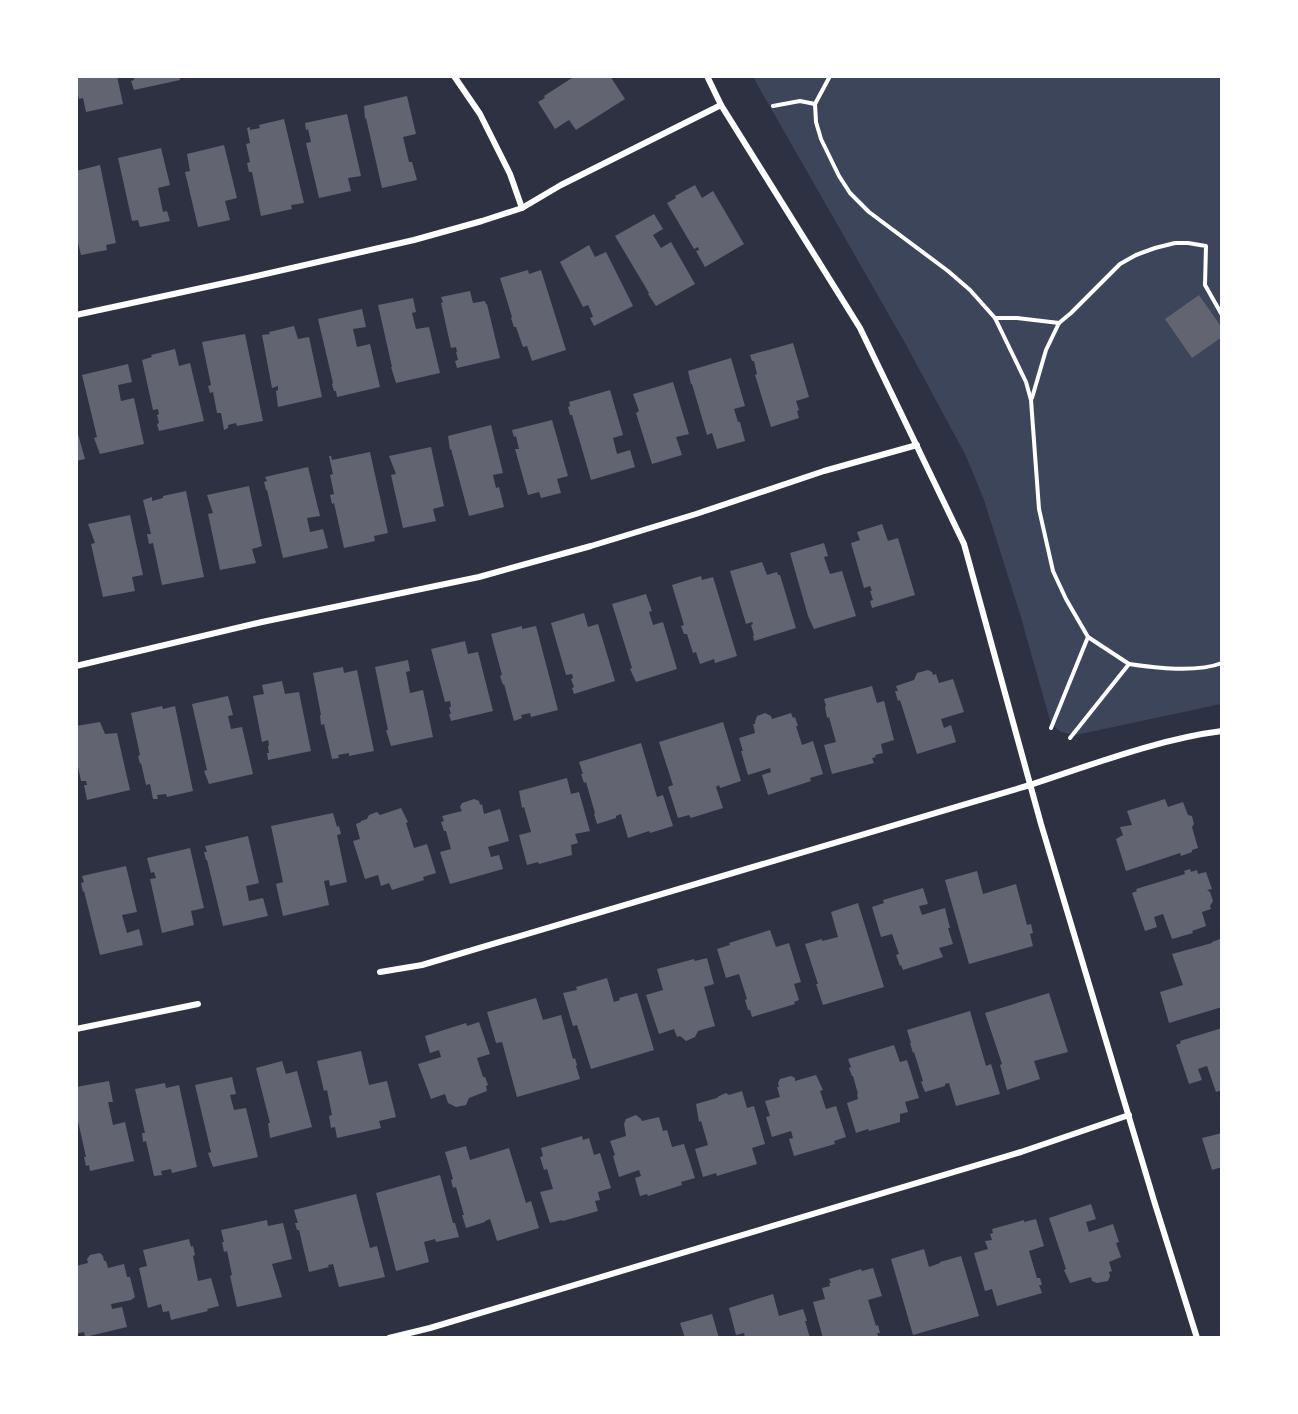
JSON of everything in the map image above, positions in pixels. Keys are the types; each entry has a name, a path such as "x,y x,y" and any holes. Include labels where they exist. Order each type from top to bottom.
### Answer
{"street":[{"path":"454,76 480,114 510,174 522,208"},
{"path":"707,76 721,105 860,328 964,544 1030,785 1197,1338"},
{"path":"76,315 414,240 522,208 561,185 721,105"},
{"path":"76,666 262,622 479,577 612,540 824,471 917,445"},
{"path":"380,972 423,965 1114,758 1193,735 1221,731"},
{"path":"76,1029 198,1004"},
{"path":"389,1338 430,1328 1020,1152 1129,1115"}],"path":[{"path":"830,76 815,104 816,122 821,139 839,176 850,193 869,212 970,290 995,318 1026,382 1031,400 1039,509 1053,571 1065,599 1088,637 1129,664 1159,668 1202,668 1221,663"},
{"path":"773,106 800,101 815,104"},
{"path":"1031,400 1046,350 1059,323 1120,264 1155,248 1182,243 1206,246 1205,285 1221,315"},
{"path":"995,318 1059,323"},
{"path":"1051,728 1088,637"},
{"path":"1070,738 1129,664"}],"shaded area":[{"path":"753,77 1221,77 1221,704 1076,735 1061,732 1051,724 1020,614 984,500 966,456 905,343"}],"building":[{"path":"76,76 117,76 123,104 86,112 83,98 79,99 76,89"},
{"path":"133,76 179,76 180,80 134,90 131,81 134,80"},
{"path":"575,76 610,76 625,99 576,130 569,120 555,129 538,102"},
{"path":"407,96 416,134 403,137 409,162 412,162 417,180 382,188 365,119 364,106"},
{"path":"347,114 361,176 348,178 351,191 319,198 306,143 311,142 305,123"},
{"path":"284,119 304,203 291,205 292,209 261,216 252,172 249,172 247,163 250,162 246,144 250,143 247,128 250,127 250,130 260,128 259,125"},
{"path":"224,145 237,198 225,201 230,220 198,227 185,172 190,171 187,154"},
{"path":"161,148 170,185 158,188 163,212 167,211 170,221 140,227 138,220 132,221 118,158"},
{"path":"100,165 116,243 106,245 107,250 81,255 76,235 76,171"},
{"path":"695,185 702,198 713,191 744,244 705,267 696,251 699,250 698,247 694,249 667,203"},
{"path":"654,214 663,229 653,235 661,248 671,242 695,284 656,306 615,236"},
{"path":"589,245 595,257 606,252 633,306 594,326 588,305 583,307 560,262"},
{"path":"528,270 529,274 541,270 566,350 532,361 527,346 523,347 516,327 514,327 500,278"},
{"path":"470,291 473,303 485,301 487,304 500,358 457,368 456,347 451,348 441,297"},
{"path":"1199,295 1222,328 1222,337 1192,358 1165,319"},
{"path":"413,298 416,312 412,313 416,329 429,327 440,373 396,383 378,305"},
{"path":"362,309 366,327 353,329 357,347 370,344 380,387 337,397 318,319"},
{"path":"294,326 298,339 309,337 322,397 278,407 276,391 278,386 272,388 262,335"},
{"path":"245,334 263,421 237,426 236,423 228,425 228,428 224,430 221,413 217,413 213,392 210,393 208,386 211,385 202,342"},
{"path":"793,343 809,397 796,401 799,418 771,427 755,375 757,374 754,361 750,355"},
{"path":"175,349 179,366 190,363 204,421 159,431 158,409 153,410 142,360 152,357 151,355"},
{"path":"731,358 745,406 734,409 745,441 717,449 712,433 707,435 688,371"},
{"path":"128,364 132,382 118,385 121,401 134,398 144,444 100,454 94,438 97,437 82,375"},
{"path":"673,382 689,434 676,437 682,455 652,464 636,413 639,411 633,394"},
{"path":"610,390 623,435 613,438 617,454 630,450 635,467 591,480 572,415 570,415 569,402"},
{"path":"552,420 568,476 557,479 561,493 541,498 539,492 528,495 515,449 519,449 516,436 514,437 512,430"},
{"path":"491,425 503,473 493,475 504,507 469,516 448,436"},
{"path":"76,427 85,459 76,461"},
{"path":"431,447 444,506 433,509 436,521 403,528 391,475 396,474 389,456"},
{"path":"370,452 388,533 374,536 375,541 344,548 334,503 332,504 330,495 334,494 329,456 332,460"},
{"path":"308,467 320,516 307,518 310,532 323,529 328,548 283,558 264,482 267,481 265,477"},
{"path":"249,486 262,546 252,549 256,563 220,570 208,514 213,513 207,495"},
{"path":"186,491 204,577 162,585 153,543 149,544 147,534 151,534 143,500 152,497 152,501"},
{"path":"130,515 143,575 132,577 135,591 103,597 91,544 95,543 88,524"},
{"path":"882,524 888,541 898,538 915,595 872,608 870,601 873,600 870,591 872,591 870,586 864,588 851,543 860,540 857,532"},
{"path":"824,543 828,556 824,557 830,574 842,571 856,616 814,629 808,616 790,553"},
{"path":"762,562 767,575 777,572 780,575 796,628 754,641 751,625 753,624 752,622 746,624 730,571"},
{"path":"701,576 702,580 713,577 737,656 715,663 714,659 700,664 696,652 693,653 687,634 684,634 681,626 684,625 672,585"},
{"path":"646,594 652,611 649,612 653,625 663,622 677,669 636,682 630,669 632,668 612,604"},
{"path":"584,613 588,627 598,624 615,681 574,694 572,674 566,675 551,623"},
{"path":"522,626 522,629 536,626 558,710 531,717 530,713 521,715 522,718 514,721 500,676 502,675 491,634"},
{"path":"465,641 468,654 478,652 493,711 451,721 450,701 445,702 431,649"},
{"path":"408,660 410,671 406,672 410,693 423,690 433,737 391,746 375,667"},
{"path":"343,667 344,673 357,670 374,751 349,756 349,753 338,755 339,758 332,759 324,724 321,725 313,673"},
{"path":"928,670 933,675 936,674 939,683 953,679 964,712 941,719 944,728 951,725 956,742 917,754 895,691 898,691 896,686 914,680 917,673"},
{"path":"282,681 285,694 299,692 311,751 268,760 268,740 262,742 253,696 264,694 262,685"},
{"path":"872,686 877,703 884,701 894,740 881,744 883,753 872,758 874,763 832,774 824,745 836,742 829,717 827,718 824,699"},
{"path":"228,696 233,715 228,716 231,729 242,727 253,774 209,784 204,771 207,770 192,704"},
{"path":"162,706 163,709 175,706 193,791 167,797 166,794 157,795 158,799 153,799 150,784 146,785 140,764 131,713"},
{"path":"765,713 772,719 791,713 793,718 795,717 802,745 813,741 823,774 810,778 811,781 768,795 762,775 771,772 770,768 748,775 739,738 755,733 753,724 757,716"},
{"path":"100,722 105,734 117,733 130,790 87,800 84,785 87,785 86,781 81,781 76,758 76,726"},
{"path":"723,722 741,781 720,788 719,785 716,787 723,808 691,818 689,815 678,818 668,787 673,785 659,742"},
{"path":"641,743 657,797 663,795 673,826 628,838 621,814 597,824 579,762"},
{"path":"567,778 571,794 579,792 590,831 575,834 578,843 571,845 572,855 527,865 519,835 531,832 524,807 522,808 519,791"},
{"path":"474,799 479,801 480,805 482,804 484,814 500,809 509,841 488,847 491,857 499,855 503,869 450,884 440,852 451,849 441,822 444,821 442,816 462,811 460,807 462,803"},
{"path":"1165,799 1168,807 1183,802 1188,815 1192,816 1194,824 1192,827 1198,848 1181,856 1180,853 1126,871 1116,839 1123,835 1120,827 1132,825 1127,811"},
{"path":"401,808 408,822 406,823 414,848 427,844 436,873 423,877 424,880 392,890 389,883 381,886 378,875 365,879 353,841 360,839 356,824 367,819 369,815 377,812 380,815"},
{"path":"333,813 341,834 337,835 347,882 330,886 329,880 324,881 329,905 283,916 276,884 283,882 271,826"},
{"path":"248,836 259,883 246,886 249,901 263,898 268,916 223,926 204,852 207,852 205,846"},
{"path":"190,848 204,908 191,911 194,925 162,933 150,879 156,878 154,872 151,873 147,858"},
{"path":"126,866 137,912 122,915 127,933 139,929 143,945 100,955 83,892 82,876"},
{"path":"1190,869 1191,872 1197,870 1198,874 1206,872 1212,889 1207,890 1213,901 1211,909 1202,912 1206,926 1192,931 1193,933 1172,939 1163,914 1154,917 1157,927 1145,931 1132,893 1137,891 1136,889 1185,874 1184,871"},
{"path":"977,871 983,894 1016,884 1027,925 1031,924 1033,933 1030,934 1033,946 969,964 945,880"},
{"path":"923,888 928,904 919,906 922,915 945,908 953,944 939,948 943,957 903,970 896,955 899,954 892,934 881,937 872,907 884,903 883,900"},
{"path":"858,903 884,987 823,1005 805,944 838,937 831,912"},
{"path":"770,930 776,947 789,943 801,982 794,984 799,1000 794,1002 795,1004 752,1017 748,1010 739,974 726,978 717,949"},
{"path":"1220,939 1222,941 1222,1007 1169,1023 1160,992 1183,985 1172,954"},
{"path":"707,958 714,984 704,987 715,1026 698,1031 695,1037 686,1041 680,1036 677,1037 674,1029 659,1034 646,995 663,990 657,969 694,959 695,961"},
{"path":"607,978 614,1002 620,1000 619,998 637,993 654,1050 591,1069 577,1025 573,1026 563,993"},
{"path":"1049,993 1068,1052 1034,1061 1040,1079 1007,1090 1000,1065 1002,1064 985,1013"},
{"path":"536,998 543,1020 561,1015 580,1079 517,1097 502,1042 496,1043 487,1012"},
{"path":"970,1011 986,1066 991,1064 1000,1094 956,1106 949,1083 925,1092 907,1030"},
{"path":"479,1022 490,1054 477,1058 488,1085 486,1086 487,1091 469,1098 466,1105 456,1107 448,1103 445,1094 431,1099 418,1064 441,1057 439,1050 430,1053 425,1036 466,1023 467,1026"},
{"path":"1222,1028 1222,1090 1216,1092 1207,1066 1198,1069 1202,1080 1189,1084 1176,1045 1181,1043 1180,1041"},
{"path":"894,1045 900,1062 907,1060 919,1098 905,1102 908,1112 900,1114 900,1122 856,1133 847,1103 858,1099 858,1094 848,1059"},
{"path":"361,1051 369,1085 387,1081 396,1117 379,1121 381,1128 337,1138 335,1127 331,1128 329,1116 332,1115 327,1090 324,1091 317,1061"},
{"path":"282,1061 286,1074 297,1071 312,1127 270,1138 268,1123 270,1123 256,1068"},
{"path":"816,1075 823,1090 820,1091 826,1109 836,1106 846,1137 834,1141 835,1144 794,1156 789,1139 793,1138 791,1131 772,1137 766,1117 770,1116 765,1101 780,1097 777,1087 779,1087 780,1079 791,1076 795,1078 795,1081"},
{"path":"232,1077 236,1094 230,1095 234,1110 246,1108 258,1157 213,1167 208,1153 211,1152 195,1085"},
{"path":"109,1081 113,1102 108,1102 113,1125 125,1122 134,1161 90,1171 89,1165 86,1166 76,1112 76,1087"},
{"path":"165,1083 166,1088 179,1085 197,1167 172,1173 171,1169 161,1171 162,1175 154,1176 146,1141 143,1142 142,1133 145,1133 135,1089"},
{"path":"742,1091 747,1108 754,1106 765,1144 752,1148 757,1164 717,1176 716,1173 703,1177 695,1149 708,1145 701,1121 699,1122 696,1104 726,1093 729,1095"},
{"path":"636,1115 642,1121 659,1117 663,1131 667,1130 672,1147 684,1144 695,1178 681,1182 682,1185 648,1196 647,1194 640,1196 635,1178 641,1176 639,1170 619,1177 610,1141 626,1136 624,1124 626,1119"},
{"path":"1222,1133 1222,1167 1212,1170 1202,1138"},
{"path":"582,1136 583,1140 589,1138 594,1155 600,1153 611,1188 598,1192 600,1200 595,1201 598,1211 550,1223 540,1192 553,1189 547,1169 544,1170 540,1157 543,1156 541,1148"},
{"path":"466,1146 470,1160 509,1148 526,1203 531,1201 539,1228 497,1241 490,1219 466,1228 456,1187 453,1188 451,1180 453,1179 445,1152"},
{"path":"440,1175 459,1237 424,1242 429,1262 396,1271 376,1193"},
{"path":"356,1194 370,1248 377,1246 385,1277 339,1287 333,1264 309,1272 299,1230 295,1223 298,1223 294,1210"},
{"path":"1091,1204 1096,1219 1086,1222 1089,1232 1113,1224 1121,1257 1109,1262 1112,1271 1109,1272 1108,1281 1097,1283 1092,1281 1091,1277 1070,1283 1049,1218"},
{"path":"1036,1219 1044,1246 1029,1251 1037,1278 1040,1278 1042,1285 1039,1285 1042,1293 997,1306 992,1289 985,1291 974,1253 988,1249 985,1241 992,1240 990,1234 993,1233 992,1229"},
{"path":"267,1220 268,1226 283,1223 292,1259 272,1264 282,1297 237,1307 221,1230"},
{"path":"189,1239 195,1255 193,1256 198,1281 211,1278 219,1306 171,1320 169,1311 163,1312 161,1304 148,1308 139,1268 147,1266 143,1250"},
{"path":"924,1249 929,1267 961,1256 979,1316 913,1335 891,1259"},
{"path":"100,1253 108,1268 124,1264 135,1297 111,1304 112,1309 122,1307 127,1327 85,1337 84,1332 76,1334 76,1266 88,1263 87,1259 90,1255"},
{"path":"873,1268 882,1296 868,1300 876,1326 878,1325 879,1338 831,1338 830,1336 823,1338 813,1302 825,1299 822,1288 830,1286 829,1279 861,1269 862,1271"},
{"path":"773,1294 779,1316 803,1309 810,1338 745,1338 744,1333 736,1335 729,1308"},
{"path":"712,1314 719,1338 685,1338 680,1323"}]}
